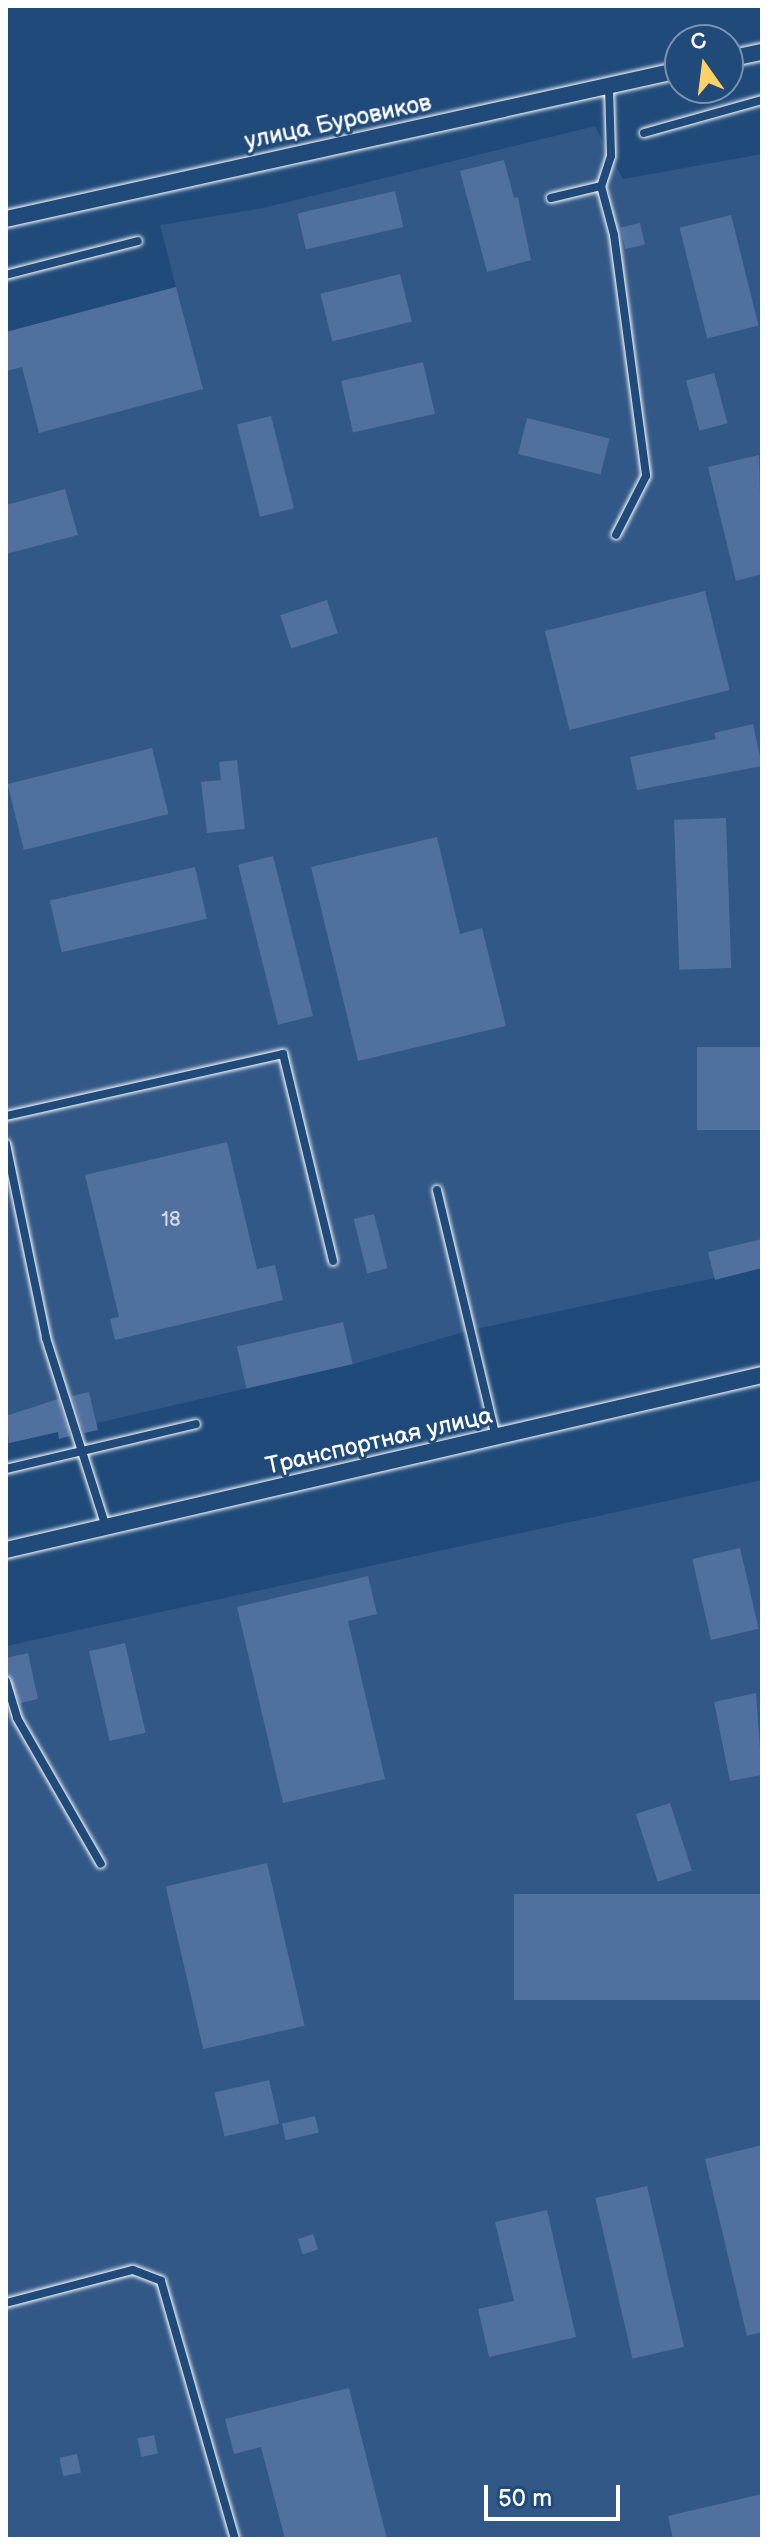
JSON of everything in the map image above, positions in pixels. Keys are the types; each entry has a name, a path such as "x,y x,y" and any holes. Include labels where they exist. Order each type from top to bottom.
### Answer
{"street":[{"name":"улица Буровиков","path":"6,219 664,74"},
{"name":"Транспортная улица","path":"6,1550 497,1439 762,1375"}],"lane":[{"path":"609,87 611,156 601,186 614,235 646,476 616,535"},
{"path":"644,133 762,100"},
{"path":"551,198 601,186"},
{"path":"6,275 138,241"},
{"path":"6,1116 283,1054 333,1261"},
{"path":"6,1144 46,1338 106,1527"},
{"path":"437,1190 497,1439"},
{"path":"6,1469 196,1424"},
{"path":"6,1681 17,1718 101,1864"},
{"path":"6,2303 133,2270 161,2281 235,2539"}],"shaded area":[{"path":"595,126 623,179 762,154 762,1268 471,1330 353,1364 6,1444 6,332 176,287 160,225 263,208"},
{"path":"762,1480 762,2539 6,2539 6,1646"}],"building":[{"path":"504,160 514,198 518,197 531,260 487,272 460,171"},
{"path":"395,191 403,227 306,250 298,213"},
{"path":"731,215 759,326 707,338 680,228"},
{"path":"640,223 645,244 625,249 621,227"},
{"path":"400,274 412,322 332,341 320,294"},
{"path":"176,287 203,389 39,433 22,367 6,371 6,332"},
{"path":"423,362 435,414 353,433 341,381"},
{"path":"714,373 727,423 699,431 686,381"},
{"path":"271,416 294,508 260,517 237,424"},
{"path":"527,418 609,439 601,474 518,454"},
{"path":"759,455 762,574 736,581 708,467"},
{"path":"65,489 78,535 6,554 6,505"},
{"path":"705,591 730,690 570,730 545,631"},
{"path":"327,600 338,633 291,648 280,615"},
{"path":"753,724 762,766 637,790 630,757 716,739 714,733"},
{"path":"152,748 168,814 24,850 7,784"},
{"path":"237,760 245,829 207,833 201,782 221,780 219,762"},
{"path":"726,818 731,968 679,970 674,820"},
{"path":"437,837 460,934 482,928 506,1026 358,1061 311,867"},
{"path":"273,856 313,1016 278,1025 238,865"},
{"path":"195,867 207,919 62,952 50,901"},
{"path":"697,1047 762,1047 762,1130 697,1130"},
{"path":"227,1142 257,1269 275,1265 283,1300 115,1340 110,1319 119,1317 85,1175"},
{"path":"374,1214 388,1268 367,1273 354,1219"},
{"path":"762,1239 762,1268 715,1280 708,1252"},
{"path":"343,1322 353,1364 246,1388 237,1347"},
{"path":"89,1392 98,1430 84,1433 72,1396"},
{"path":"58,1399 70,1436 59,1439 58,1432 9,1443 6,1416"},
{"path":"740,1548 759,1629 711,1640 692,1559"},
{"path":"368,1576 377,1614 348,1621 385,1779 283,1803 237,1607"},
{"path":"125,1643 146,1733 110,1741 89,1651"},
{"path":"28,1653 38,1699 20,1703 6,1674 6,1658"},
{"path":"756,1693 762,1775 730,1781 714,1702"},
{"path":"670,1803 692,1871 658,1882 636,1814"},
{"path":"267,1863 305,2026 203,2049 166,1886"},
{"path":"514,1894 762,1894 762,2000 514,2000"},
{"path":"269,2080 279,2124 225,2136 214,2093"},
{"path":"315,2116 319,2133 286,2140 282,2124"},
{"path":"762,2145 762,2332 747,2336 705,2159"},
{"path":"647,2186 684,2347 632,2359 595,2198"},
{"path":"547,2210 576,2337 489,2357 478,2309 514,2301 495,2222"},
{"path":"313,2234 318,2249 303,2254 298,2239"},
{"path":"349,2388 387,2539 285,2539 261,2447 234,2454 225,2419"},
{"path":"154,2435 158,2454 141,2457 137,2439"},
{"path":"77,2454 81,2473 63,2476 59,2458"},
{"path":"762,2494 762,2539 673,2539 668,2516"}]}
